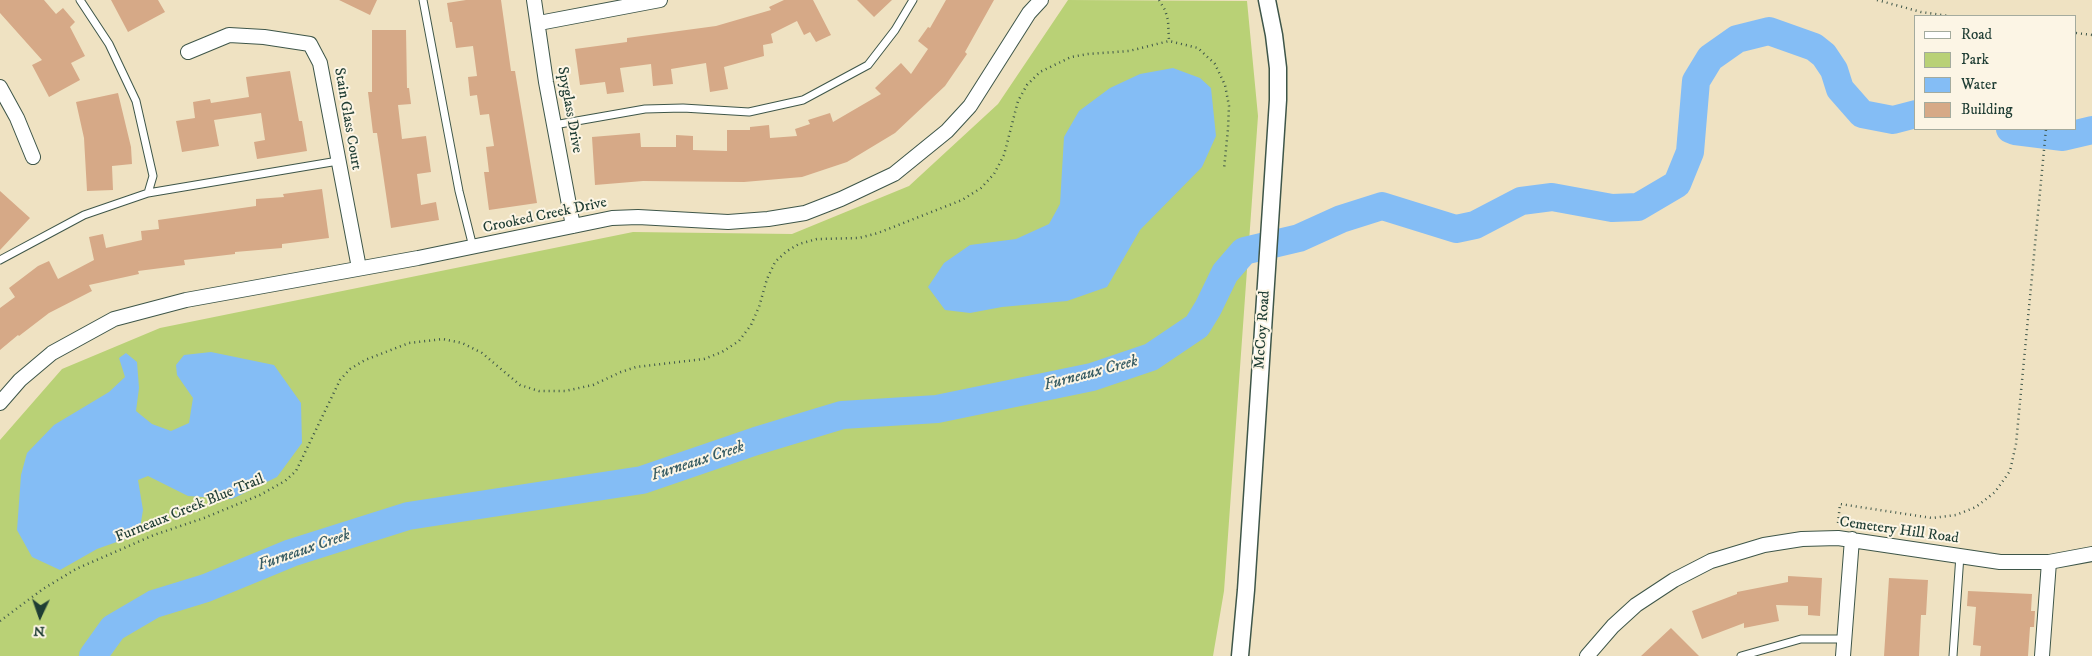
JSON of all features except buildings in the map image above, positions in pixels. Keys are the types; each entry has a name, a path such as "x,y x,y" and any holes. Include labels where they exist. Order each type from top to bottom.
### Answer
{"street":[{"name":"Spyglass Drive","path":"534,0 554,125 573,226"},
{"path":"539,23 660,0"},
{"name":"Crooked Creek Drive","path":"0,403 20,380 52,353 114,319 186,300 474,247 612,218 638,217 728,222 768,219 805,213 894,174 947,131 970,106 1029,13 1040,0"},
{"name":"McCoy Road","path":"1240,656 1266,299 1278,68 1274,35 1266,2"},
{"name":"Stain Glass Court","path":"188,52 229,34 310,44 320,62 359,268"},
{"path":"0,87 17,118 33,157"},
{"name":"Cemetery Hill Road","path":"1587,656 1613,626 1636,605 1674,580 1711,561 1764,545 1802,538 1852,539 2000,562 2049,562 2092,554"},
{"path":"1843,656 1852,539"},
{"path":"2042,656 2049,562"}],"lane":[{"path":"80,0 109,44 136,101 153,176 148,193"},
{"path":"423,0 459,191 474,247"},
{"path":"554,125 645,108 749,112 803,100 868,65 913,0"},
{"path":"0,260 84,214 148,193 338,161"},
{"path":"1953,656 1960,555"},
{"path":"1741,656 1801,639 1844,640"}],"path":[{"path":"1159,0 1168,20 1169,41 1198,48 1215,64 1225,85 1229,106 1224,169"},
{"path":"1877,0 1921,12 1942,15"},
{"path":"2077,34 2092,35"},
{"name":"Furneaux Creek Blue Trail","path":"0,621 43,589 76,569 154,535 204,518 260,495 285,481 296,471 340,380 350,369 365,360 409,343 443,338 462,342 482,352 520,384 539,391 565,392 593,385 621,372 636,368 704,358 722,352 739,341 751,325 775,262 799,244 817,240 859,238 878,233 962,200 982,188 994,174 1004,155 1018,101 1027,85 1040,72 1071,57 1129,51 1169,41"},
{"path":"1838,523 1840,504 1932,518 1956,515 1976,507 1995,492 2010,471 2016,444 2046,130"}],"green space":[{"path":"1068,0 1247,1 1258,116 1224,591 1213,656 0,656 0,440 62,369 160,328 633,232 792,234 909,186 998,104"}],"water":[{"path":"1173,68 1200,78 1211,88 1216,136 1202,167 1140,230 1107,287 1067,301 1002,307 970,313 945,310 928,287 944,263 970,245 1016,239 1049,224 1060,204 1064,137 1079,111 1110,88 1140,74"},
{"path":"211,352 274,365 301,403 302,443 277,477 232,499 188,496 148,476 138,480 143,510 139,534 97,549 60,570 32,557 17,530 21,475 27,453 54,425 109,392 125,377 119,358 126,353 137,362 139,388 136,411 152,424 171,431 189,423 193,398 177,375 176,365 184,355"}],"waterway":[{"name":"Furneaux Creek","path":"93,656 113,628 154,604 206,588 291,553 408,516 642,480 756,441 842,415 937,409 1092,377 1151,357 1197,326 1225,273 1244,251 1299,238 1341,219 1382,206 1456,229 1475,225 1521,201 1552,197 1612,208 1638,207 1677,184 1690,152 1696,81 1710,58 1737,39 1769,31 1814,47 1824,55 1834,70 1840,89 1862,114 1893,120 1914,115"},
{"name":"Furneaux Creek","path":"2012,130 2063,137 2092,130"}]}
